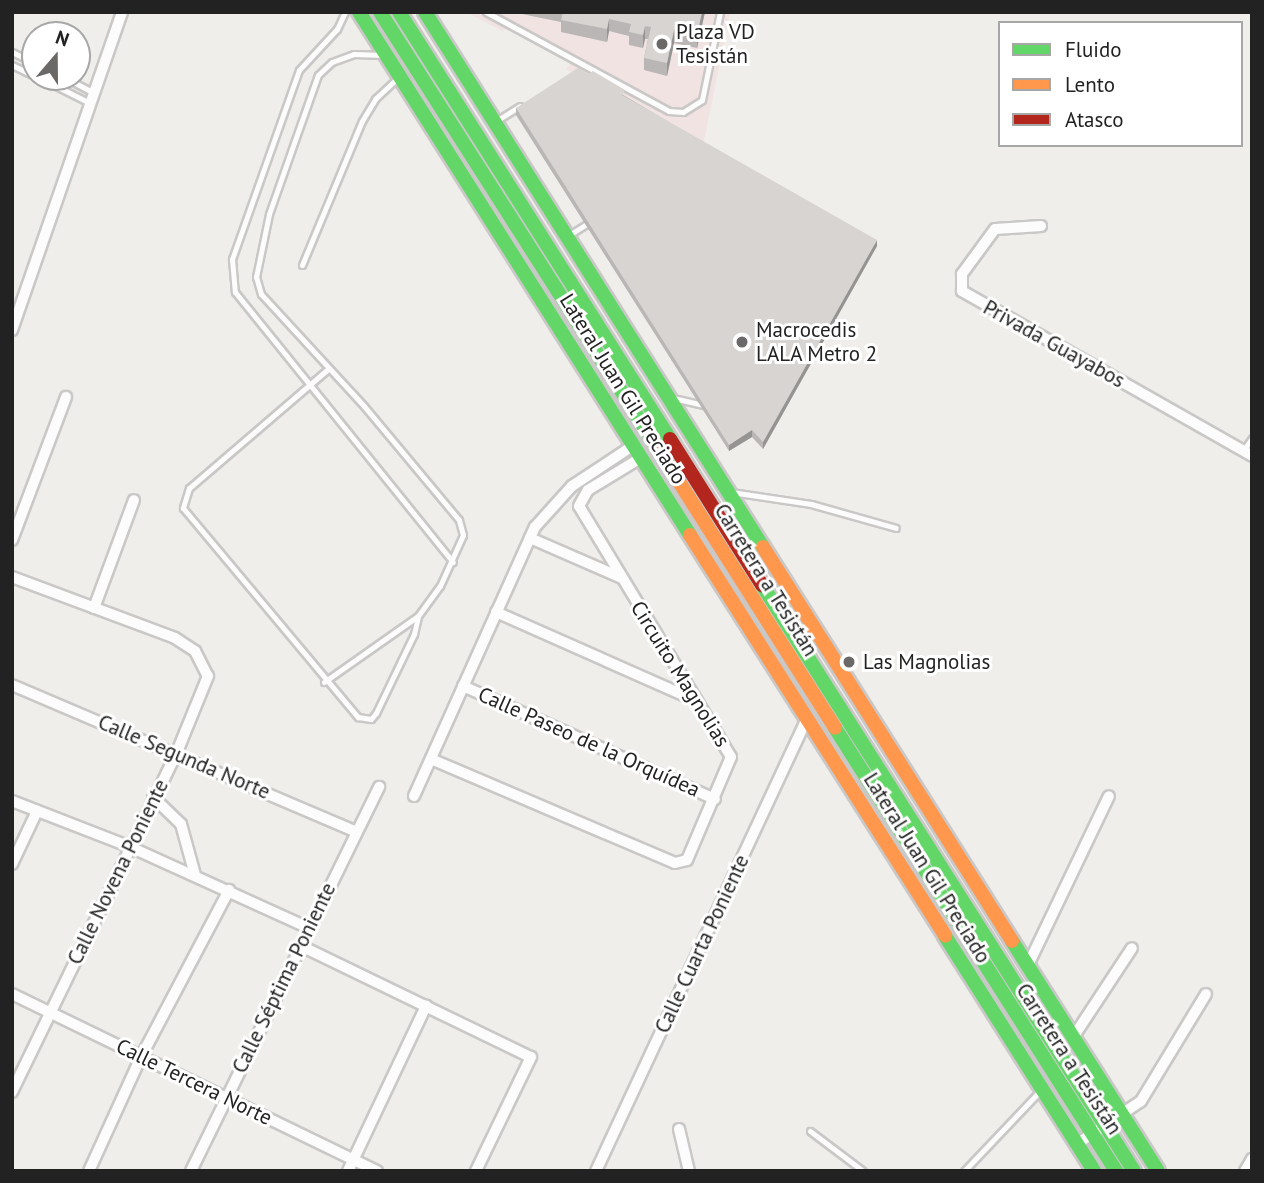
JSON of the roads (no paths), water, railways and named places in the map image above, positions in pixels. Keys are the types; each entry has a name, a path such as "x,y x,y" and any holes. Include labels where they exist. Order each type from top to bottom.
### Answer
{"main road":[{"name":"Lateral Juan Gil Preciado","path":"359,12 1094,1171"},
{"name":"Carretera a Tesistán","path":"380,12 1116,1171"},
{"name":"Carretera a Tesistán","path":"399,12 1134,1171"},
{"name":"Lateral Juan Gil Preciado","path":"425,12 663,395 1157,1171"},
{"path":"702,553 724,554 737,545 746,525"},
{"path":"732,600 741,582 755,573 776,573"}],"street":[{"path":"13,325 122,12"},
{"name":"Privada Guayabos","path":"1041,226 995,229 962,274 962,291 1248,454"},
{"path":"12,540 65,397"},
{"path":"414,796 530,538 563,493 638,451"},
{"name":"Circuito Magnolias","path":"430,759 675,863 687,860 731,757 580,511 580,500 588,490 638,451"},
{"path":"12,577 94,608 134,500"},
{"path":"530,538 622,578"},
{"name":"Calle Novena Poniente","path":"12,1092 128,846 177,752 208,676 195,652 175,638 94,608"},
{"path":"496,612 697,701"},
{"name":"Calle Segunda Norte","path":"12,685 177,752 354,831"},
{"name":"Calle Paseo de la Orquídea","path":"463,686 715,799"},
{"name":"Calle Cuarta Poniente","path":"596,1171 807,718"},
{"name":"Calle Séptima Poniente","path":"191,1171 354,831 379,787"},
{"path":"1028,965 1109,796"},
{"path":"153,797 187,834 195,876"},
{"path":"12,801 128,846 309,928"},
{"path":"12,863 37,811"},
{"path":"89,1171 141,1057 229,890"},
{"path":"301,946 531,1057 475,1171"},
{"path":"1074,1037 1132,948"},
{"name":"Calle Tercera Norte","path":"12,994 377,1171"},
{"path":"1077,1144 1124,1116 1141,1101 1206,994"},
{"path":"348,1171 426,1006"},
{"path":"679,1129 689,1171"},
{"path":"1245,1171 1252,1159"}],"lane":[{"path":"345,12 337,29 299,70 232,259 234,292 453,562"},
{"path":"486,12 669,111 683,112 702,100 720,12"},
{"path":"324,682 418,615 453,562 463,536 459,520 261,294 256,277 257,256 317,75 332,62 354,54 386,56"},
{"path":"302,265 362,121 375,99 399,77"},
{"path":"70,91 92,98"},
{"path":"83,91 92,98"},
{"path":"493,122 529,101"},
{"path":"566,237 599,217"},
{"path":"328,369 189,488 182,501 324,682 358,717 371,719 414,634 418,615"},
{"path":"663,395 719,411"},
{"path":"1248,454 1252,438"},
{"path":"725,493 745,491 811,504 896,528"},
{"path":"964,1171 1042,1088"},
{"path":"810,1131 863,1171"}],"place":[{"name":"Plaza VD Tesistán","path":"662,44"},
{"name":"Macrocedis LALA Metro 2","path":"742,342"},
{"name":"Las Magnolias","path":"849,662"}]}
